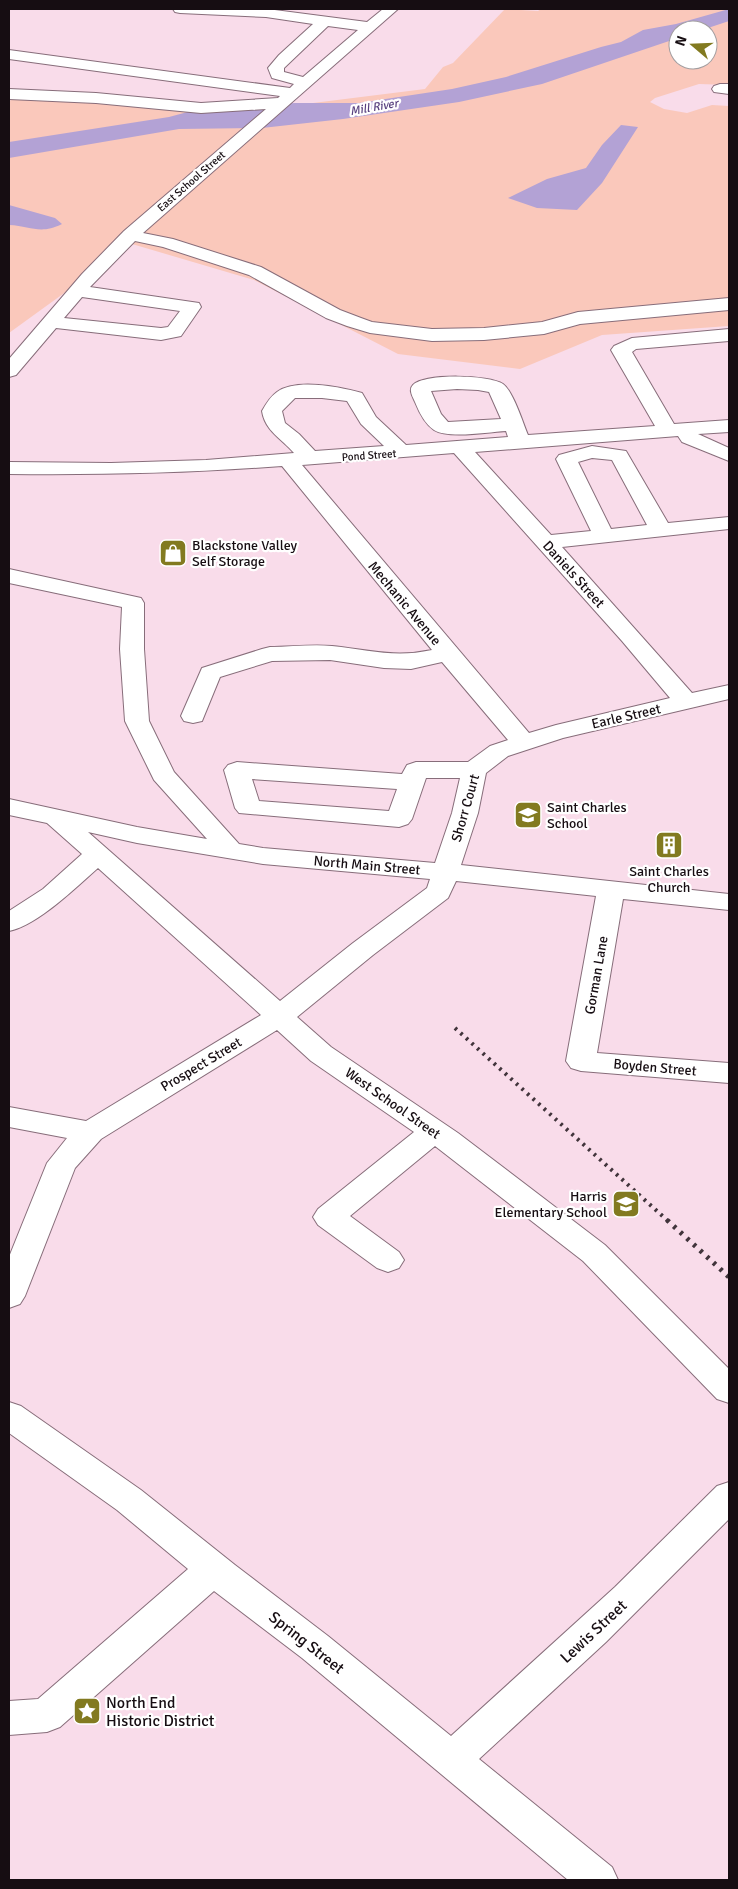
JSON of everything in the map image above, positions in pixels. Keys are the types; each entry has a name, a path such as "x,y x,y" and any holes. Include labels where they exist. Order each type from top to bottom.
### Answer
{"street":[{"path":"180,9 266,13 370,27"},
{"name":"East School Street","path":"9,371 77,291 130,235 391,9"},
{"path":"305,82 277,74 276,68 284,58 326,21"},
{"path":"9,54 284,100"},
{"path":"9,94 96,98 201,108 284,100"},
{"path":"130,235 167,243 255,271 334,314 354,322 370,327 432,335 507,332 544,328 578,318 729,304"},
{"path":"52,322 161,334 174,332 192,307 77,291"},
{"path":"729,335 632,344 621,350 676,430 729,455"},
{"path":"460,437 440,426 435,420 421,393 423,386 491,385 497,389 517,434"},
{"path":"311,459 292,438 276,427 273,421 272,411 278,401 290,393 334,393 355,397 368,420 402,452"},
{"name":"Pond Street","path":"9,468 111,469 288,461 402,452 460,437 676,430 729,426"},
{"name":"Daniels Street","path":"460,437 546,542 686,702"},
{"path":"604,536 566,459 592,452 620,455 661,530"},
{"name":"Mechanic Avenue","path":"288,461 524,743"},
{"path":"546,542 729,523"},
{"path":"9,576 133,603 132,650 137,721 163,775 230,850"},
{"path":"193,716 210,673 270,654 330,653 384,661 411,662 448,654"},
{"name":"Earle Street","path":"524,743 556,732 686,702 726,697"},
{"name":"Shorr Court","path":"447,872 465,813 474,770 498,751 524,743"},
{"path":"412,782 237,770 248,808 399,819 412,782 416,770 474,770"},
{"name":"North Main Street","path":"9,806 137,835 230,850 290,858 612,888 729,902"},
{"name":"West School Street","path":"56,818 321,1054 434,1131 594,1253 729,1390"},
{"path":"9,923 52,895 98,854"},
{"name":"Prospect Street","path":"9,1296 62,1163 90,1132 280,1016 363,949 439,892 447,872"},
{"name":"Gorman Lane","path":"581,1061 612,888"},
{"name":"Boyden Street","path":"581,1061 729,1073"},
{"path":"9,1117 90,1132"},
{"path":"388,1260 329,1217 434,1131"},
{"name":"Spring Street","path":"9,1415 129,1500 315,1648 598,1880"},
{"name":"Lewis Street","path":"452,1760 586,1639 671,1558 729,1496"},
{"path":"9,1718 47,1715 214,1569"}],"shaded area":[{"path":"505,9 538,11 541,9 729,9 729,85 699,84 655,98 650,102 664,109 687,113 712,105 729,106 729,326 602,335 520,369 398,354 254,280 132,244 9,333 9,101 16,98 87,98 160,108 289,106 425,89 443,67 453,63"}],"water":[{"path":"729,9 729,21 718,25 718,20 690,20"},
{"name":"Mill River","path":"668,25 668,41 542,84 459,102 343,119 262,128 179,129 9,158 9,142 169,117 195,110 295,103 359,103 452,89 506,77 621,42 643,30"},
{"path":"621,125 638,127 602,183 577,210 537,208 508,198 547,179 586,168 602,145"},
{"path":"9,205 55,218 62,224 48,229 9,225"}],"railway":[{"path":"455,1028 668,1221"},
{"path":"667,1220 729,1277"}],"place":[{"name":"Blackstone Valley Self Storage","path":"173,553"},
{"name":"Saint Charles School","path":"528,815"},
{"name":"Saint Charles Church","path":"669,845"},
{"name":"Harris Elementary School","path":"626,1204"},
{"name":"North End Historic District","path":"87,1711"}]}
